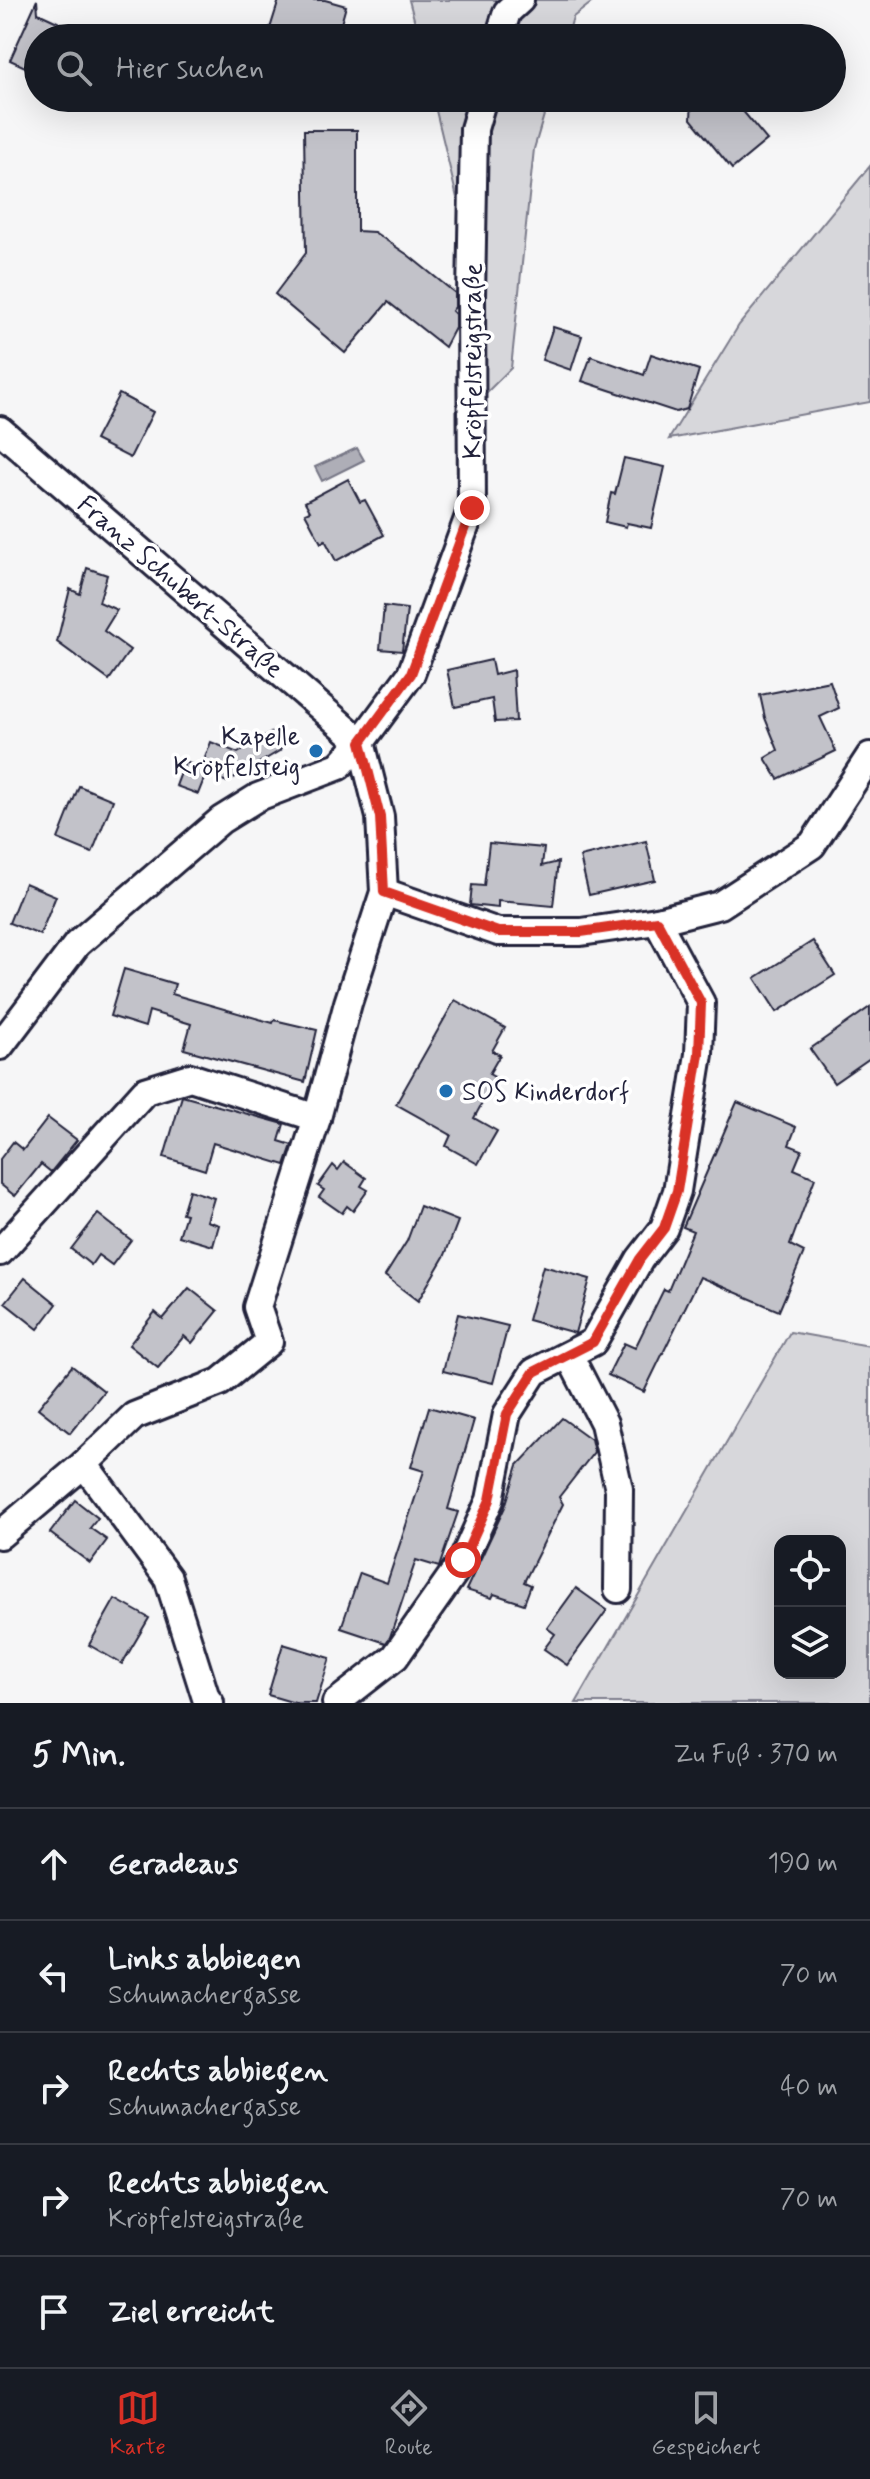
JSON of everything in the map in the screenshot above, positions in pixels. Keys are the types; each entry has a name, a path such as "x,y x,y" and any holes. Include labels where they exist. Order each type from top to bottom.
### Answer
{"street":[{"path":"503,24 507,12 520,0"},
{"name":"Kröpfelsteigstraße","path":"0,1046 77,944 221,820 258,797 339,766 361,742 411,674 472,508 471,297 474,129 479,112"},
{"name":"Franz Schubert-Straße","path":"0,430 361,742"},
{"path":"0,1535 84,1464 134,1416 220,1382 269,1342 257,1307 384,892 380,817 361,742"},
{"path":"384,892 498,932 581,932 657,921 720,905 812,845 870,756"},
{"path":"336,1703 395,1657 463,1560 490,1500 507,1414 534,1372 593,1342 640,1259 664,1228 677,1191 699,1054 701,1003 657,921"},
{"path":"0,1252 145,1091 190,1077 317,1118"},
{"path":"569,1355 604,1423 619,1489 618,1589"},
{"path":"84,1464 168,1578 210,1703"}],"shaded area":[{"path":"409,0 595,0 573,17 571,24 415,24"},
{"path":"436,112 545,112 534,149 511,368 478,401 480,294"},
{"path":"870,166 870,402 669,439 739,325"},
{"path":"357,448 364,460 322,481 315,467"},
{"path":"790,1332 870,1346 870,1703 576,1703"}],"building":[{"path":"37,0 38,13 62,24 26,24"},
{"path":"279,0 325,0 346,6 341,24 271,24"},
{"path":"24,29 24,66 10,60"},
{"path":"691,112 744,112 767,140 732,169 691,119"},
{"path":"304,130 357,130 357,231 374,232 455,293 452,311 455,314 455,328 445,347 388,302 345,353 275,294 306,253"},
{"path":"553,327 582,336 571,370 542,360"},
{"path":"651,354 699,370 687,409 676,412 582,381 591,356 644,375"},
{"path":"119,394 153,412 130,458 95,440"},
{"path":"624,458 665,467 651,528 605,522 611,493 615,494"},
{"path":"348,479 360,502 365,500 384,535 336,561 325,540 321,543 305,513 310,511 305,502"},
{"path":"87,568 107,575 99,602 117,610 104,631 130,650 109,680 57,642 70,589 80,594"},
{"path":"384,606 407,609 402,651 380,649"},
{"path":"491,660 494,675 513,670 516,721 495,722 492,699 455,707 447,670"},
{"path":"830,681 839,708 820,717 836,751 778,779 765,758 778,750 765,718 760,695"},
{"path":"271,733 281,750 227,782 206,774 198,794 176,786 185,762 201,768 211,742 238,753"},
{"path":"79,786 113,800 92,853 58,839"},
{"path":"646,841 655,880 589,895 580,857"},
{"path":"489,843 544,848 542,866 558,862 553,906 498,901 498,908 470,905 472,885 484,886"},
{"path":"25,883 56,896 40,935 9,923"},
{"path":"813,941 835,975 777,1012 755,978"},
{"path":"124,969 175,984 172,994 273,1023 274,1020 317,1030 305,1082 184,1049 191,1024 149,1011 145,1027 110,1016"},
{"name":"SOS Kinderdorf","path":"455,1000 505,1028 492,1051 500,1055 489,1074 496,1078 474,1118 497,1131 478,1164 446,1146 451,1135 396,1104"},
{"path":"870,1007 870,1058 834,1083 810,1049"},
{"path":"182,1096 284,1124 279,1141 292,1145 285,1165 213,1143 205,1170 164,1157"},
{"path":"737,1102 796,1127 789,1145 802,1150 794,1169 815,1178 790,1245 804,1252 779,1311 700,1277 644,1392 608,1375 624,1343 635,1348 664,1289 668,1291 693,1231 683,1227"},
{"path":"48,1118 77,1140 51,1172 41,1164 15,1196 0,1184 0,1159 13,1142 23,1150"},
{"path":"344,1162 366,1178 361,1186 368,1190 353,1211 347,1206 342,1213 319,1197 324,1190 318,1186 333,1165 338,1170"},
{"path":"189,1190 214,1198 207,1221 219,1225 213,1246 179,1236"},
{"path":"420,1206 458,1221 445,1255 418,1301 385,1276 407,1241"},
{"path":"98,1214 131,1240 112,1265 98,1255 91,1265 71,1249"},
{"path":"543,1266 590,1279 575,1333 528,1320"},
{"path":"25,1278 57,1304 38,1329 5,1303"},
{"path":"189,1288 218,1311 192,1343 184,1336 158,1368 129,1345 155,1312 163,1319"},
{"path":"458,1314 508,1326 493,1383 443,1371"},
{"path":"72,1366 104,1391 70,1433 38,1408"},
{"path":"429,1407 474,1420 448,1509 458,1512 439,1567 416,1560 386,1643 341,1628 360,1573 387,1583 424,1471 411,1467"},
{"path":"562,1418 591,1439 594,1452 559,1497 563,1504 524,1582 531,1585 524,1604 494,1594 492,1598 466,1590 505,1507 518,1465"},
{"path":"75,1500 98,1518 90,1528 107,1540 90,1563 50,1533"},
{"path":"576,1588 607,1610 567,1665 544,1649 555,1634 547,1628"},
{"path":"115,1599 149,1618 122,1664 89,1645"},
{"path":"283,1644 330,1658 316,1703 295,1703 268,1695"}],"place":[{"name":"Kapelle Kröpfelsteig","path":"316,751"},
{"name":"SOS Kinderdorf","path":"446,1091"}],"route":[{"path":"463,1560 490,1500 507,1414 534,1372 593,1342 640,1259 664,1228 677,1191 699,1054 701,1003 657,921 581,932 498,932 384,892 380,817 361,742 411,674 472,508"}]}
